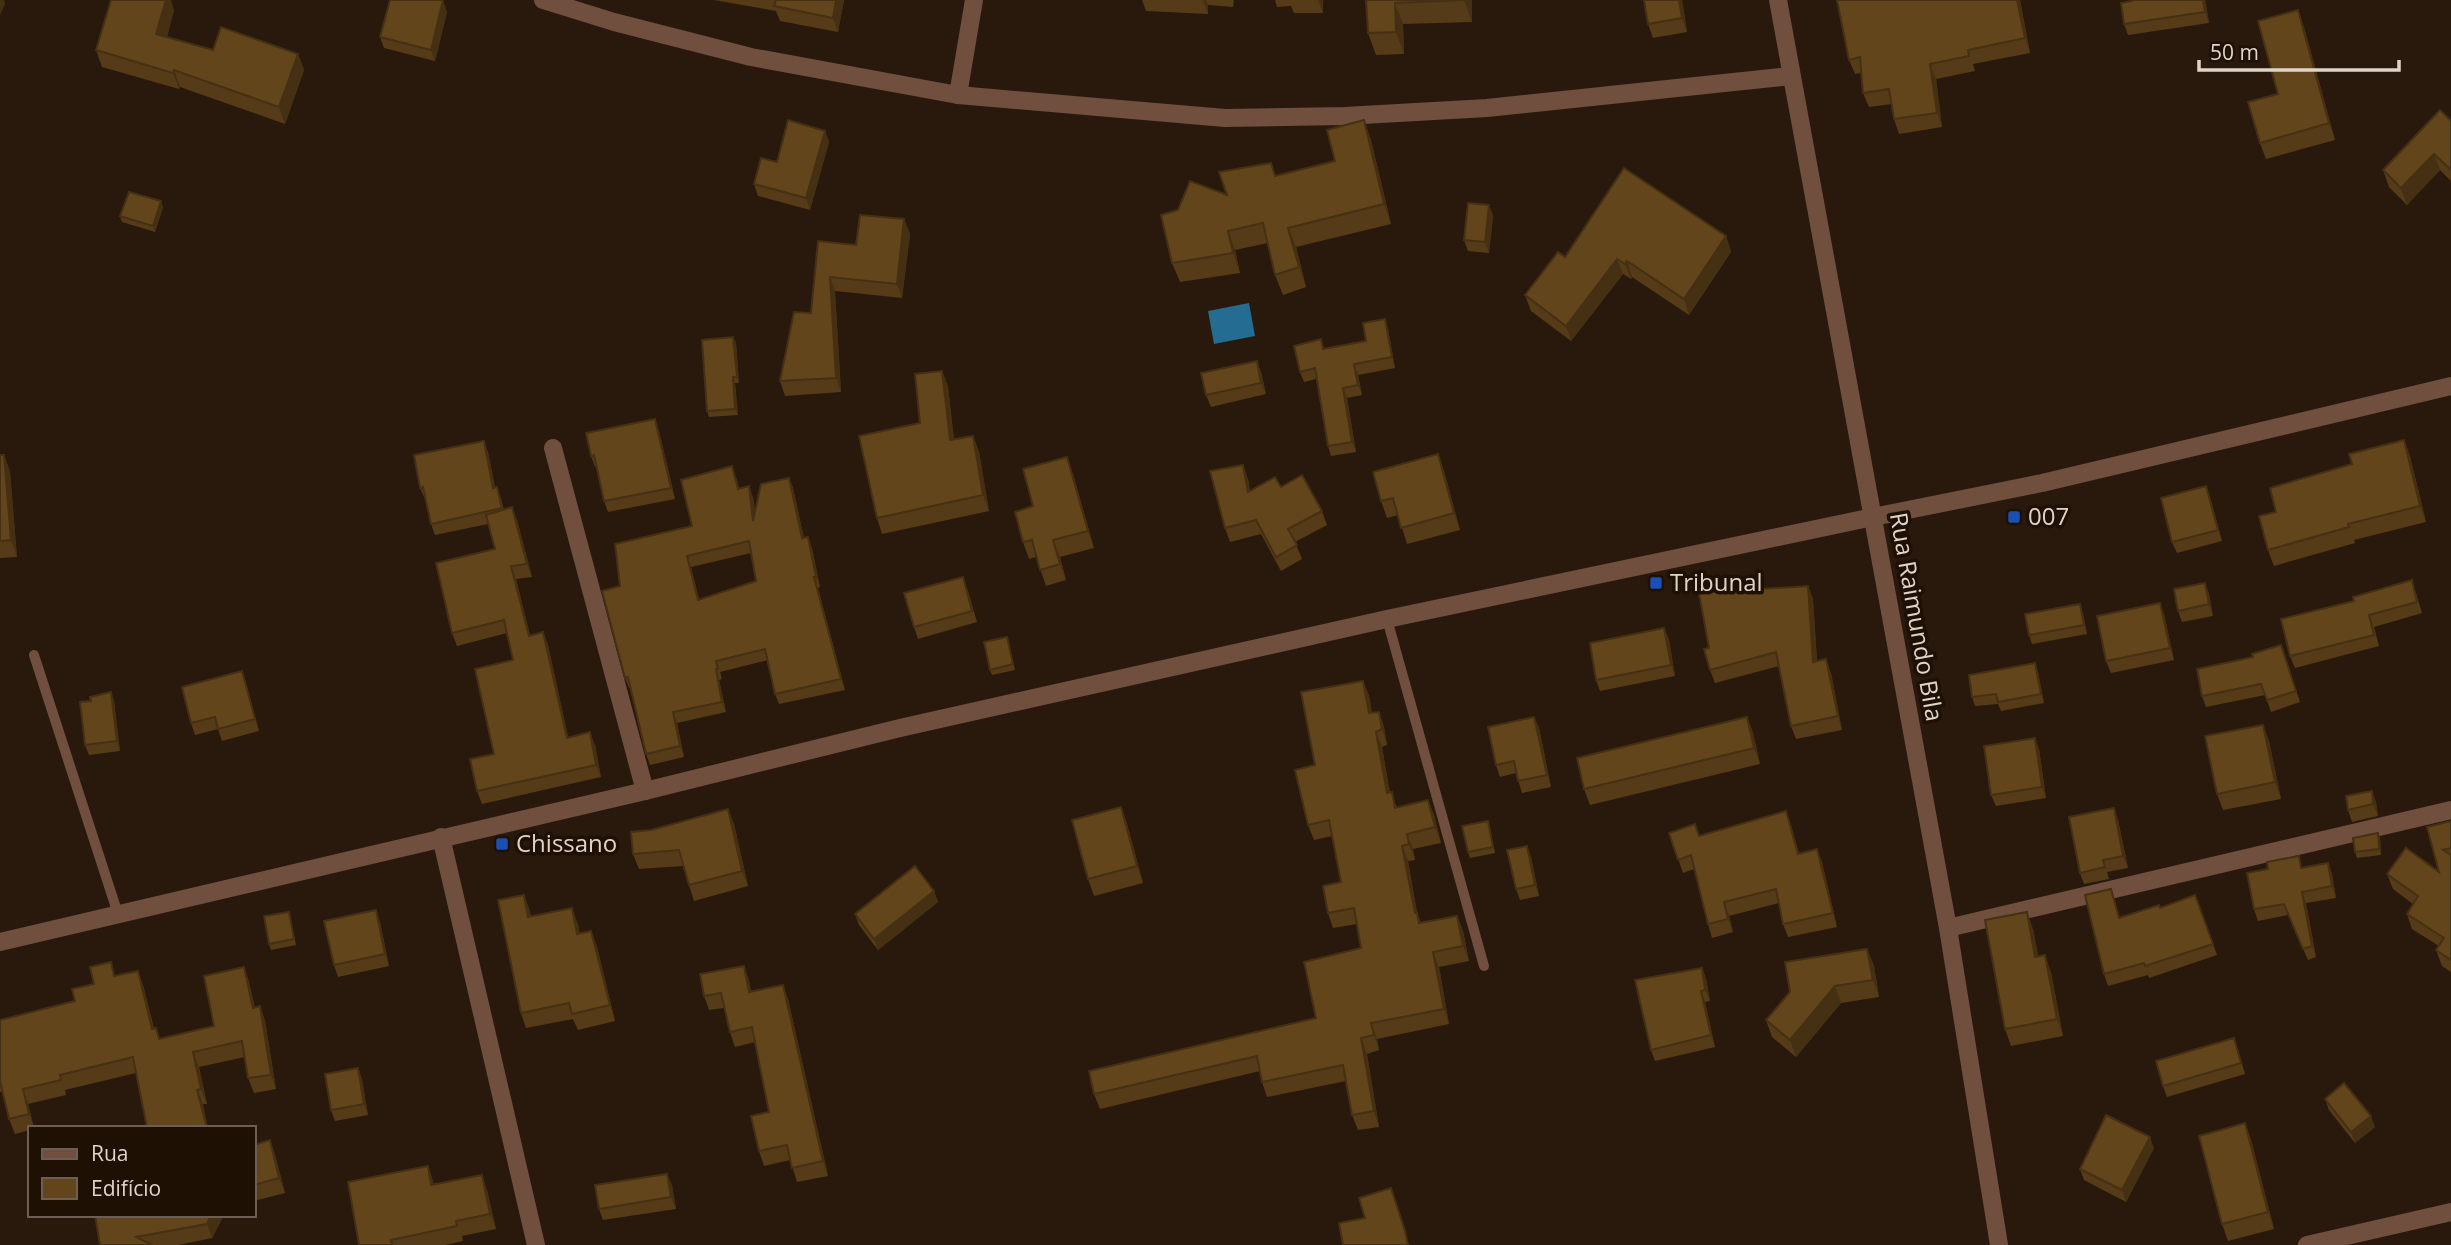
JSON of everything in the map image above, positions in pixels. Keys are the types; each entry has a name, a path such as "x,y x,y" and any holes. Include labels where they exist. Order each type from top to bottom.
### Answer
{"street":[{"path":"543,0 614,22 751,57 958,94 1226,118 1345,116 1487,108 1791,76"},
{"path":"958,94 974,0"},
{"name":"Rua Raimundo Bila","path":"1777,0 1948,928 2000,1245"},
{"path":"0,942 442,837 645,792 900,727 1387,619 2042,484 2451,386"},
{"path":"553,448 645,792"},
{"path":"1948,928 2451,810"},
{"path":"442,837 536,1245"},
{"path":"2307,1245 2451,1212"}],"lane":[{"path":"1387,619 1484,966"},
{"path":"33,655 118,914"}],"water":[{"path":"1249,303 1255,336 1214,344 1208,311"}],"building":[{"path":"111,0 166,0 156,34 213,50 221,27 298,54 279,107 174,70 173,73 96,50"},
{"path":"390,0 443,0 431,50 380,37"},
{"path":"776,0 836,0 833,18 774,6"},
{"path":"1366,0 1464,0 1395,3 1396,32 1368,33"},
{"path":"1644,0 1679,0 1682,18 1648,24"},
{"path":"1837,0 2017,0 2025,38 1968,50 1969,56 1930,64 1937,113 1894,119 1889,89 1863,93 1860,57 1849,60"},
{"path":"2132,0 2203,0 2205,12 2124,24 2121,3"},
{"path":"2298,10 2329,123 2260,143 2248,102 2278,94 2258,21"},
{"path":"2440,110 2451,121 2451,170 2434,154 2401,188 2383,170"},
{"path":"788,120 825,131 806,198 754,184 761,158 777,162"},
{"path":"1364,120 1384,204 1288,228 1299,267 1275,275 1263,223 1228,231 1233,253 1172,263 1161,215 1178,210 1190,181 1227,195 1219,172 1271,163 1275,176 1335,161 1327,130"},
{"path":"1624,168 1726,236 1684,299 1627,261 1625,264 1617,259 1566,326 1525,295 1558,252 1565,257"},
{"path":"129,192 161,201 153,226 120,216"},
{"path":"1468,203 1489,205 1485,242 1464,240"},
{"path":"860,215 904,219 897,284 830,277 836,378 780,381 794,312 811,313 818,241 856,245"},
{"path":"1385,319 1392,357 1354,364 1358,385 1343,388 1352,442 1328,446 1315,368 1300,372 1294,346 1321,339 1323,349 1366,341 1363,323"},
{"path":"733,337 737,377 733,377 735,409 707,411 702,340"},
{"path":"1257,361 1261,383 1206,395 1201,373"},
{"path":"942,371 950,440 973,436 983,495 877,518 859,436 920,423 915,374"},
{"path":"655,419 671,488 604,501 594,455 591,456 586,433"},
{"path":"2404,440 2420,506 2348,524 2349,527 2268,550 2259,516 2276,512 2270,488 2352,464 2349,454"},
{"path":"484,441 493,488 497,487 502,508 431,524 414,455"},
{"path":"1438,454 1454,513 1401,528 1393,498 1381,501 1373,472"},
{"path":"0,455 4,455 11,540 0,541"},
{"path":"1067,457 1088,531 1053,540 1060,564 1040,570 1032,540 1023,542 1015,512 1033,506 1023,469"},
{"path":"1243,465 1248,492 1275,477 1281,487 1302,475 1322,511 1288,529 1297,545 1276,557 1256,520 1225,528 1210,471"},
{"path":"732,466 738,489 749,486 753,521 761,484 789,478 802,538 808,537 814,577 841,679 775,694 765,649 716,661 722,702 673,712 680,746 646,754 628,677 625,678 602,591 620,586 615,544 692,526 681,480","holes":["749,541 756,581 698,600 687,556"]},
{"path":"2206,486 2218,530 2172,542 2161,498"},
{"path":"512,507 527,564 511,566 529,636 543,632 567,738 590,732 596,765 477,791 470,759 494,754 475,669 513,660 504,620 452,633 436,563 495,549 486,515"},
{"path":"963,577 972,611 914,627 904,593"},
{"path":"2412,580 2417,602 2369,615 2374,635 2290,656 2281,619 2354,601 2353,597"},
{"path":"2205,583 2209,604 2178,611 2174,589"},
{"path":"1808,586 1813,662 1826,659 1838,716 1791,726 1776,652 1710,670 1704,649 1709,648 1699,593"},
{"path":"2160,603 2170,648 2106,661 2097,616"},
{"path":"2080,604 2084,625 2029,635 2025,614"},
{"path":"1664,628 1671,665 1596,680 1590,643"},
{"path":"1007,637 1013,664 990,670 984,642"},
{"path":"2281,645 2296,691 2267,700 2261,684 2202,696 2197,669 2253,657 2252,654"},
{"path":"2035,663 2041,694 1998,702 1996,694 1972,697 1969,675"},
{"path":"242,671 255,719 218,729 215,717 191,723 182,687"},
{"path":"1363,681 1369,713 1379,712 1382,729 1376,732 1387,793 1392,792 1395,808 1428,800 1435,827 1407,834 1409,844 1402,846 1419,923 1457,916 1463,946 1433,952 1444,1009 1371,1023 1374,1035 1361,1038 1374,1111 1352,1115 1343,1065 1262,1082 1257,1056 1094,1094 1089,1071 1316,1018 1304,962 1361,948 1354,908 1328,913 1323,886 1341,882 1329,820 1308,825 1295,770 1315,765 1301,692"},
{"path":"111,692 117,741 85,745 80,702 91,701 90,697"},
{"path":"1534,717 1547,775 1518,781 1514,761 1496,765 1488,727"},
{"path":"1747,717 1754,748 1584,789 1577,758"},
{"path":"2263,725 2275,782 2217,794 2205,736"},
{"path":"2035,738 2042,787 1991,795 1984,746"},
{"path":"2372,791 2373,804 2348,810 2346,796"},
{"path":"1121,807 1137,866 1088,879 1072,820"},
{"path":"2114,808 2123,856 2103,860 2105,867 2080,873 2069,817"},
{"path":"728,809 742,871 689,885 679,850 633,854 631,832 651,830"},
{"path":"1786,811 1798,854 1817,849 1833,913 1783,924 1776,889 1724,902 1728,919 1708,924 1691,855 1678,860 1669,833 1695,824 1699,836"},
{"path":"1488,821 1493,847 1468,852 1462,826"},
{"path":"2451,821 2451,848 2443,850 2451,855 2451,960 2436,950 2444,938 2407,914 2418,896 2387,874 2406,848 2439,872 2427,827"},
{"path":"2378,833 2379,849 2355,852 2353,838"},
{"path":"1527,846 1535,885 1516,889 1507,850"},
{"path":"2299,856 2301,868 2328,863 2332,886 2302,892 2312,946 2303,949 2284,904 2254,909 2247,873 2268,869 2267,862"},
{"path":"915,866 934,891 874,939 855,914"},
{"path":"2111,889 2119,918 2159,905 2160,908 2195,895 2213,944 2145,966 2144,963 2104,974 2085,895"},
{"path":"524,895 528,917 572,908 577,934 591,931 610,1005 572,1014 569,1003 521,1013 498,900"},
{"path":"376,910 385,954 334,965 324,921"},
{"path":"289,912 294,939 269,944 264,916"},
{"path":"2027,912 2035,957 2045,955 2057,1019 2005,1029 1985,920"},
{"path":"1867,949 1873,980 1835,986 1790,1040 1766,1020 1790,992 1785,962"},
{"path":"111,962 114,976 138,971 152,1029 156,1028 159,1039 214,1026 204,976 244,967 253,1008 260,1006 271,1075 248,1078 242,1041 193,1052 201,1089 197,1090 206,1126 147,1126 133,1057 60,1075 61,1080 23,1089 29,1114 9,1119 0,1081 0,1020 75,1001 72,989 94,984 90,967"},
{"path":"744,966 749,992 783,985 823,1161 792,1168 787,1145 759,1151 751,1116 769,1112 752,1027 730,1032 721,993 704,996 700,974"},
{"path":"1702,968 1705,990 1701,991 1711,1035 1651,1050 1635,980"},
{"path":"2234,1038 2241,1063 2163,1086 2156,1061"},
{"path":"358,1068 364,1104 331,1110 325,1074"},
{"path":"2344,1083 2371,1116 2351,1132 2325,1099"},
{"path":"2106,1115 2150,1137 2122,1190 2080,1169"},
{"path":"2245,1123 2268,1212 2222,1224 2199,1136"},
{"path":"270,1140 279,1178 256,1184 256,1144"},
{"path":"428,1166 431,1185 482,1175 490,1214 456,1221 457,1226 391,1240 392,1245 359,1245 348,1182"},
{"path":"667,1174 671,1197 599,1209 595,1185"},
{"path":"1391,1188 1408,1245 1343,1245 1339,1223 1365,1218 1359,1198"},
{"path":"95,1217 210,1217 207,1224 136,1237 152,1245 100,1245"}],"place":[{"name":"007","path":"2014,517"},
{"name":"Tribunal","path":"1656,583"},
{"name":"Chissano","path":"502,844"}]}
